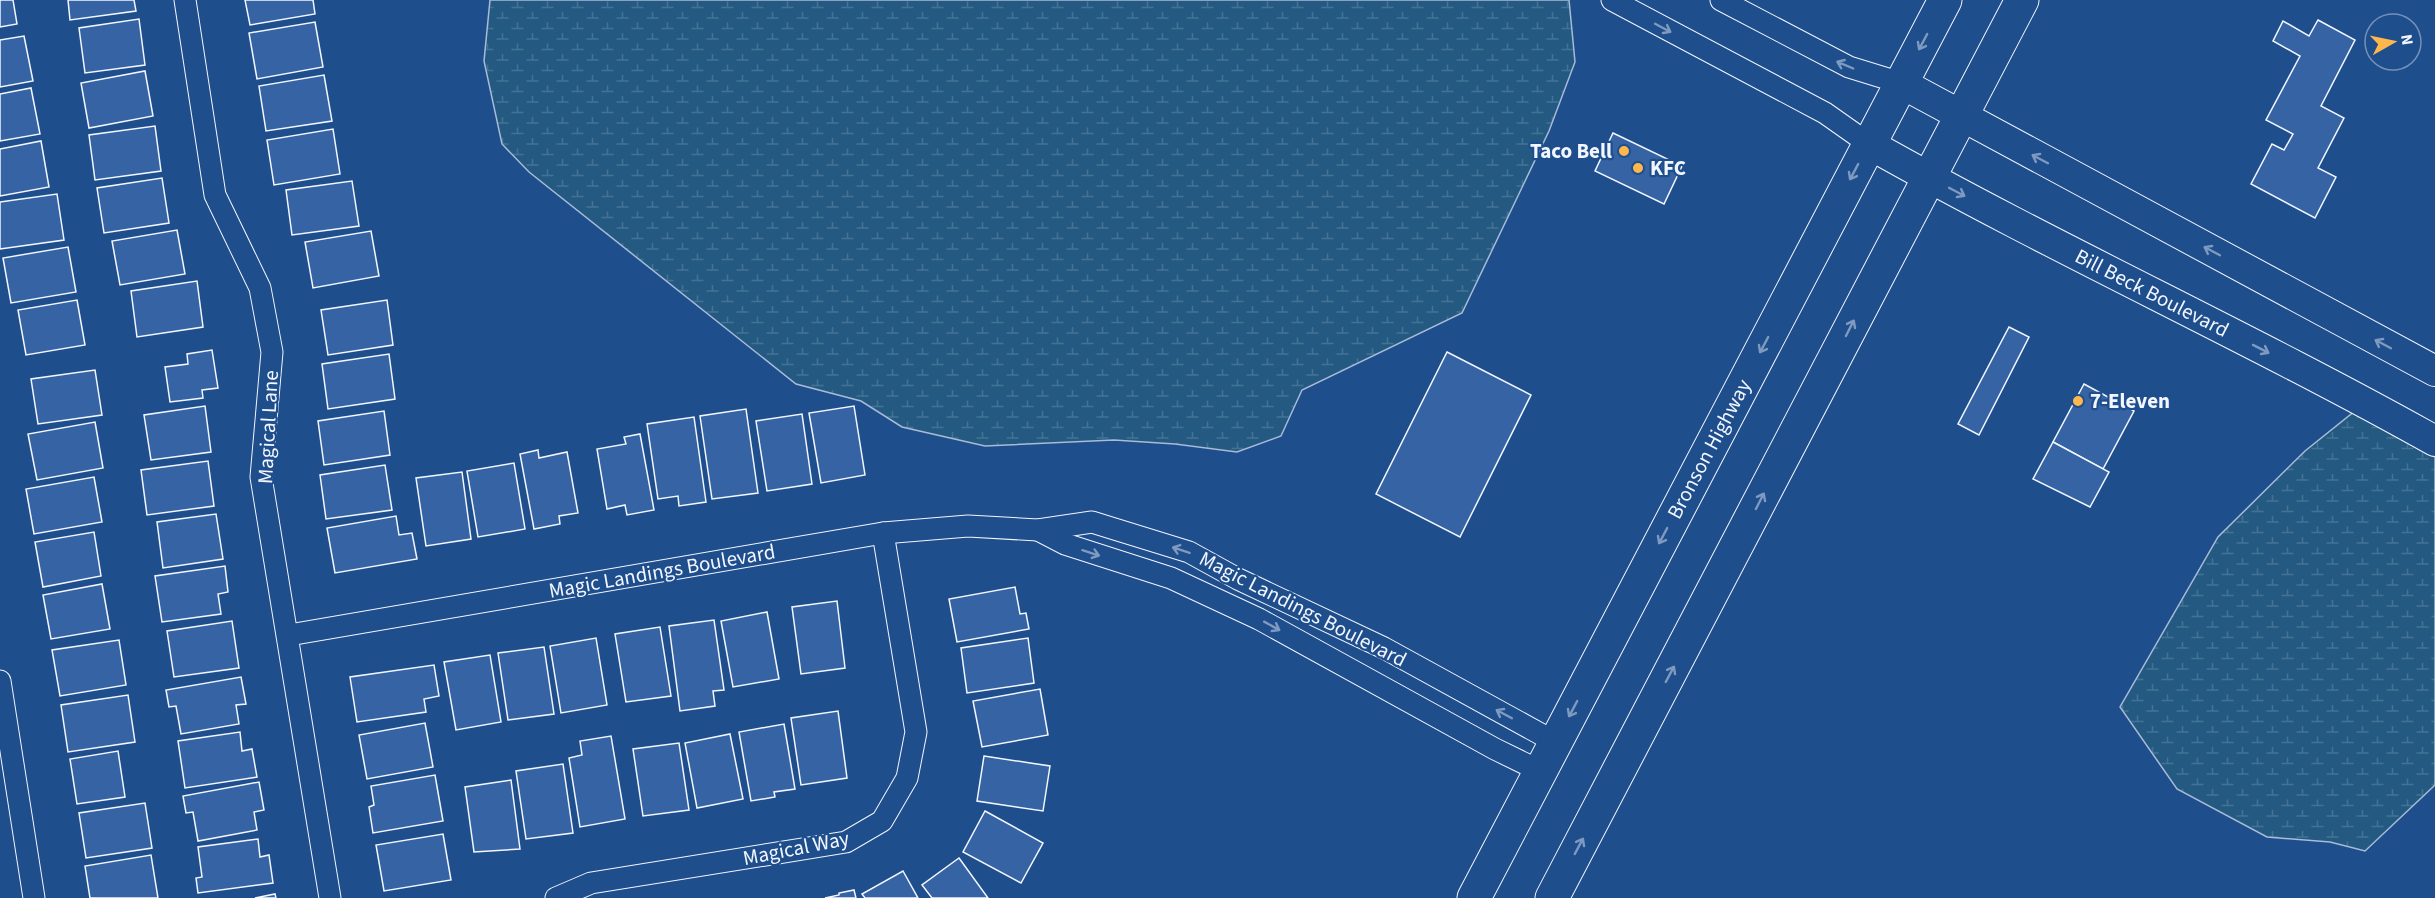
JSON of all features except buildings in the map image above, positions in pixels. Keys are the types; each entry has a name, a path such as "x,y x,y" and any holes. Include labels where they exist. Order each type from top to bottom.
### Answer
{"highway":[{"name":"Bronson Highway","path":"1474,898 1945,0"},
{"path":"1552,898 2022,0"}],"street":[{"name":"Magical Lane","path":"184,0 215,195 260,288 272,352 261,477 289,635 330,898"},
{"path":"1612,0 1825,113 1869,144"},
{"path":"1721,0 1849,67 1901,83 2435,371"},
{"name":"Bill Beck Boulevard","path":"1869,144 1928,177 2361,400 2435,441"},
{"name":"Magic Landings Boulevard","path":"289,635 883,533 968,526 1038,530 1092,522 1189,552 1238,579 1384,648 1555,742"},
{"name":"Magic Landings Boulevard","path":"1038,530 1065,544 1171,578 1259,619 1540,771"},
{"name":"Magical Way","path":"556,898 591,883 846,842 882,821 907,778 916,732 883,533"},
{"path":"0,681 34,898"}],"green space":[{"path":"490,0 1569,0 1575,62 1549,131 1462,313 1302,390 1281,436 1237,452 1175,444 1114,440 985,446 902,427 861,401 796,384 529,172 502,144 484,61"},
{"path":"2355,411 2435,457 2435,785 2365,851 2330,842 2267,837 2177,789 2120,707 2218,537 2305,451"}],"place":[{"name":"Taco Bell","path":"1624,151"},
{"name":"KFC","path":"1638,168"},
{"name":"7-Eleven","path":"2078,401"}]}
